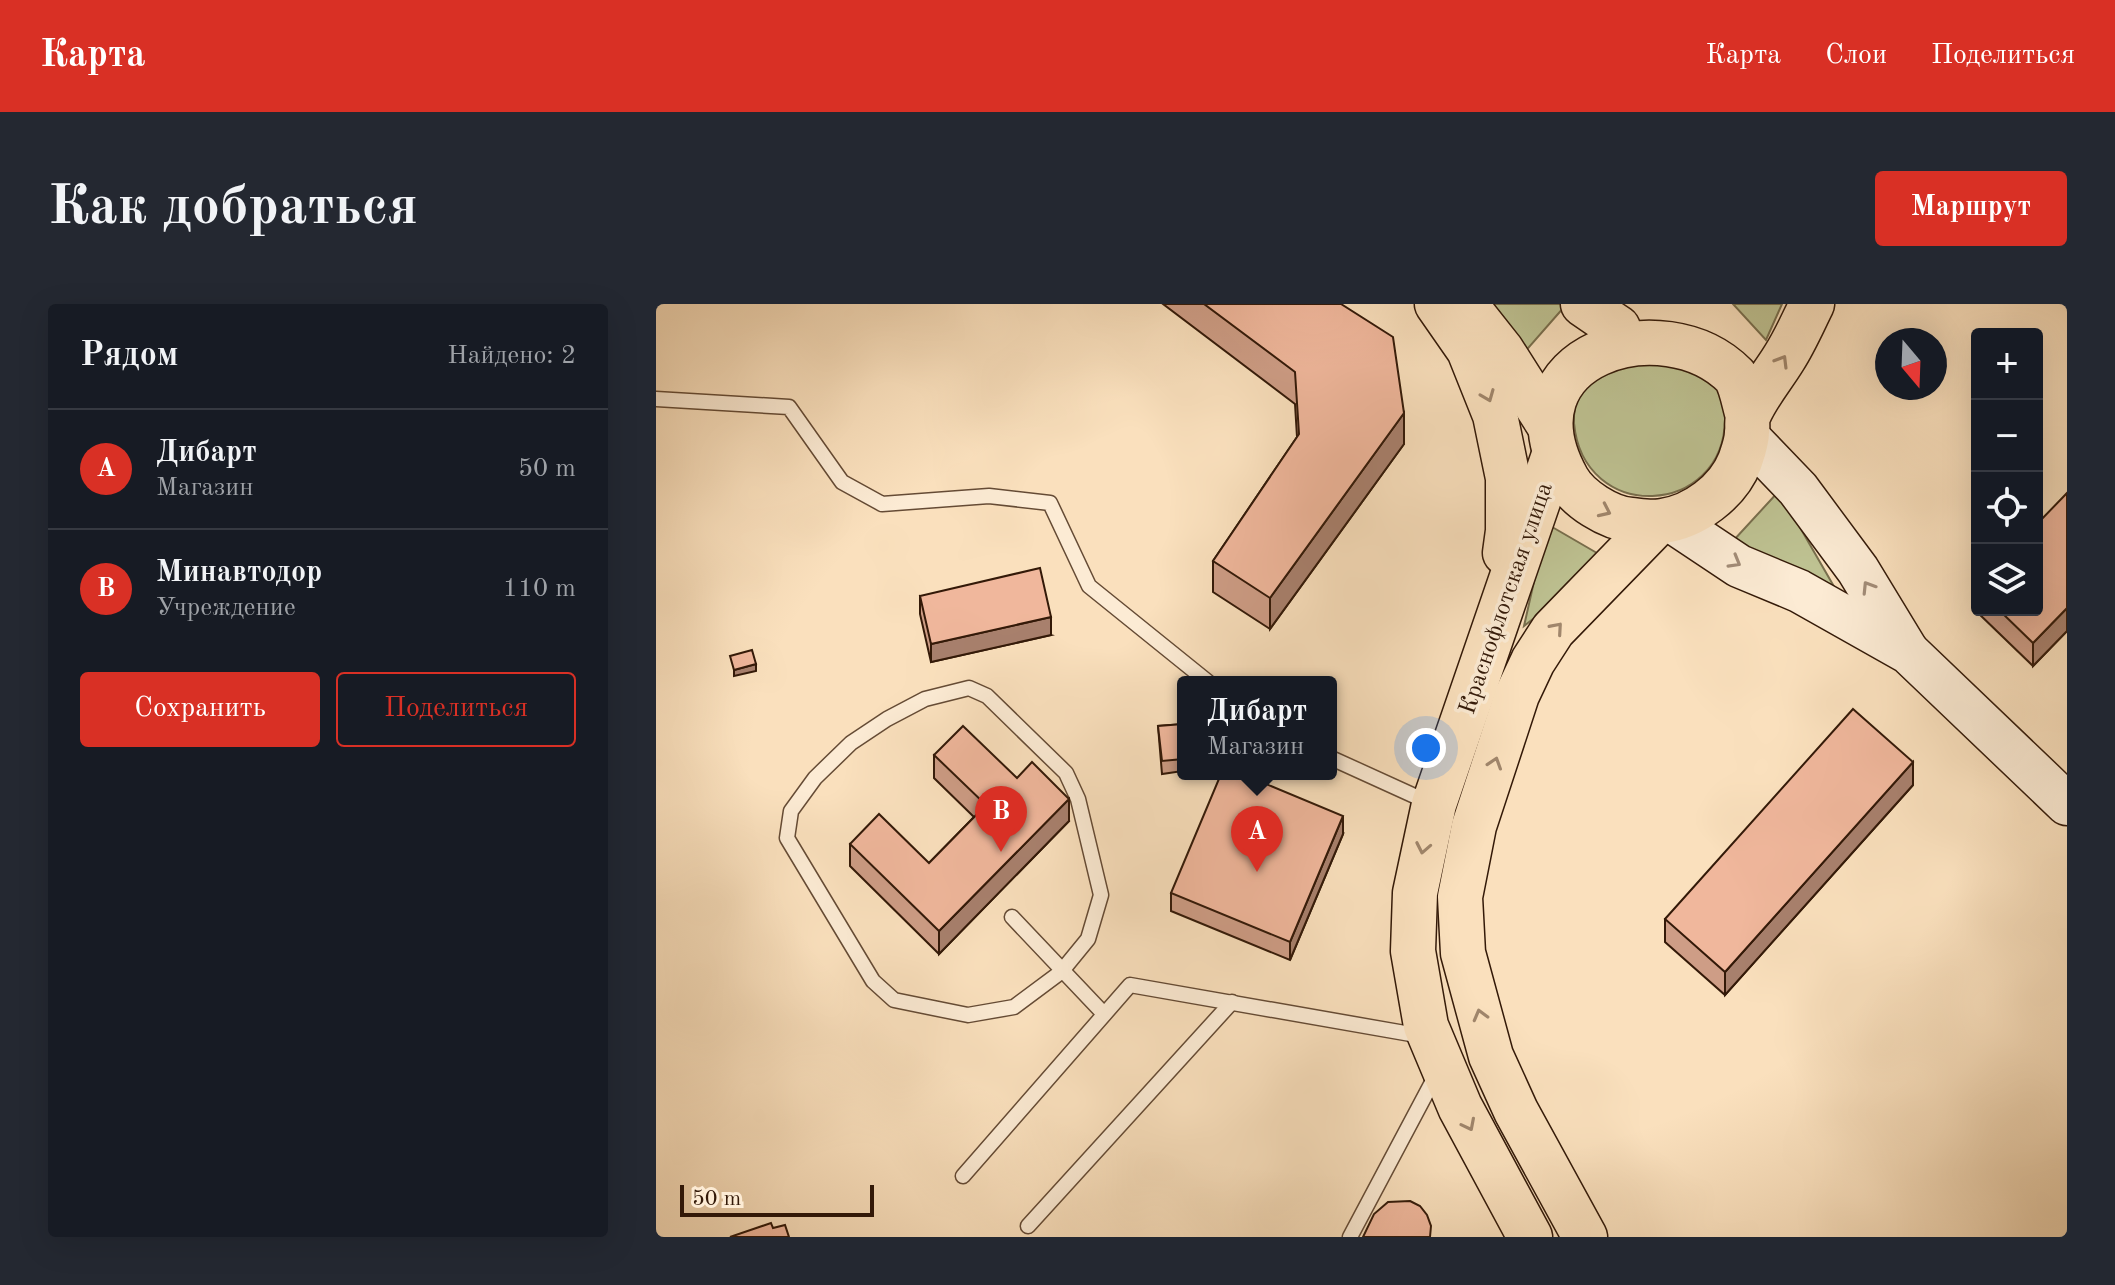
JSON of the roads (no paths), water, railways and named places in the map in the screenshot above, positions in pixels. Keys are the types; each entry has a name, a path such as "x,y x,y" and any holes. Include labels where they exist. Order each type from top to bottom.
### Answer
{"main road":[{"path":"1437,304 1469,350 1495,415 1508,478 1508,531 1492,637"},
{"path":"1464,304 1502,351 1552,440 1570,485 1595,507 1625,520 1664,521 1698,509 1722,490 1739,464 1747,426 1812,304"},
{"path":"1583,304 1678,328 1713,347 1737,378 1747,426 1858,570 1909,653"},
{"path":"1552,440 1554,394 1568,365 1590,343 1642,319"},
{"name":"Краснофлотская улица","path":"1530,1237 1460,1107 1426,1026 1413,951 1415,893 1434,804 1492,637 1552,440"},
{"path":"1664,521 1739,566 1799,591 1909,653 2067,804"},
{"path":"1585,1237 1516,1111 1491,1056 1463,953 1460,897 1474,826 1517,695 1533,661 1553,630 1664,521"}],"lane":[{"path":"656,399 789,407 842,482 882,504 989,496 1050,503 1089,586 1201,676"},
{"path":"969,688 987,696 1066,773 1078,799 1101,895 1088,939 1061,972 1014,1007 968,1015 894,1000 873,981 787,838 791,811 815,778 842,751 887,719 925,699 969,688"},
{"path":"1337,761 1434,804"},
{"path":"1012,917 1104,1014"},
{"path":"963,1176 1130,985 1232,1002 1436,1050 1350,1237"},
{"path":"1028,1226 1232,1002"}],"place":[{"name":"Минавтодор","path":"1001,852"},
{"name":"Дибарт","path":"1257,872"}]}
